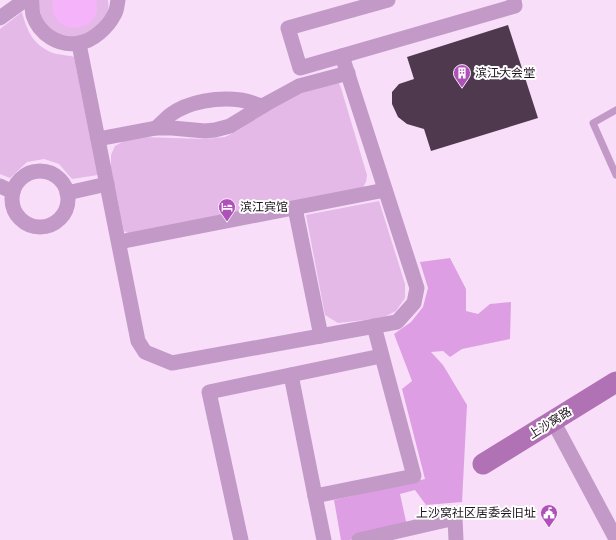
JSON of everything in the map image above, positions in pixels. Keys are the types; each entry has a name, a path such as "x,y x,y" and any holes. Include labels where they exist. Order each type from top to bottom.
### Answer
{"street":[{"path":"0,18 25,0"},
{"path":"32,0 33,15 38,26 48,37 63,43 79,44 93,37 106,26 115,14 118,0"},
{"path":"388,0 288,28 300,68 515,6 514,0"},
{"path":"79,44 138,341 145,352 172,363 397,322 414,303 417,288 342,56"},
{"path":"98,138 156,128 205,131 215,130 230,126 262,106 299,86 348,73"},
{"path":"156,128 169,115 182,108 211,100 240,100 262,106"},
{"path":"41,171 58,177 64,184 67,193 68,202 66,210 61,218 45,227 36,227 26,224 19,219 6,189 32,172 41,171"},
{"path":"67,193 107,184"},
{"path":"119,242 385,190"},
{"path":"295,208 321,336"},
{"path":"315,496 414,476 374,326"},
{"path":"241,540 209,392 382,356"},
{"path":"290,375 324,540"},
{"name":"上沙窝路","path":"483,464 616,382"},
{"path":"553,421 616,539"},
{"path":"359,540 455,518 456,540"}],"lane":[{"path":"616,110 593,123 616,175"}],"shaded area":[{"path":"40,0 108,0 109,14 88,39 54,35 41,15 39,5"},
{"path":"53,0 96,0 97,11 93,20 85,25 76,28 67,27 59,22 54,13"},
{"path":"22,12 32,37 40,46 53,53 74,57 98,175 72,179 59,164 44,159 27,162 10,178 0,174 0,29"},
{"path":"339,83 367,175 366,182 362,189 130,234 124,231 111,169 111,155 115,146 126,140 143,137 205,139 225,137 304,90"},
{"path":"379,201 405,284 405,298 396,311 382,318 338,323 325,315 306,215"},
{"path":"450,258 466,289 466,311 478,314 490,304 511,302 510,339 462,349 450,357 443,351 431,352 443,365 467,405 462,502 426,505 415,490 400,494 407,526 349,540 341,540 334,500 425,479 402,389 412,381 394,334 411,322 423,307 428,288 420,262"}],"building":[{"name":"滨江大会堂","path":"508,25 538,118 431,151 424,129 407,124 398,117 392,104 392,92 399,84 414,79 407,57"}],"place":[{"name":"滨江大会堂","path":"462,88"},
{"name":"滨江宾馆","path":"227,222"},
{"name":"上沙窝社区居委会旧址","path":"549,528"}]}
